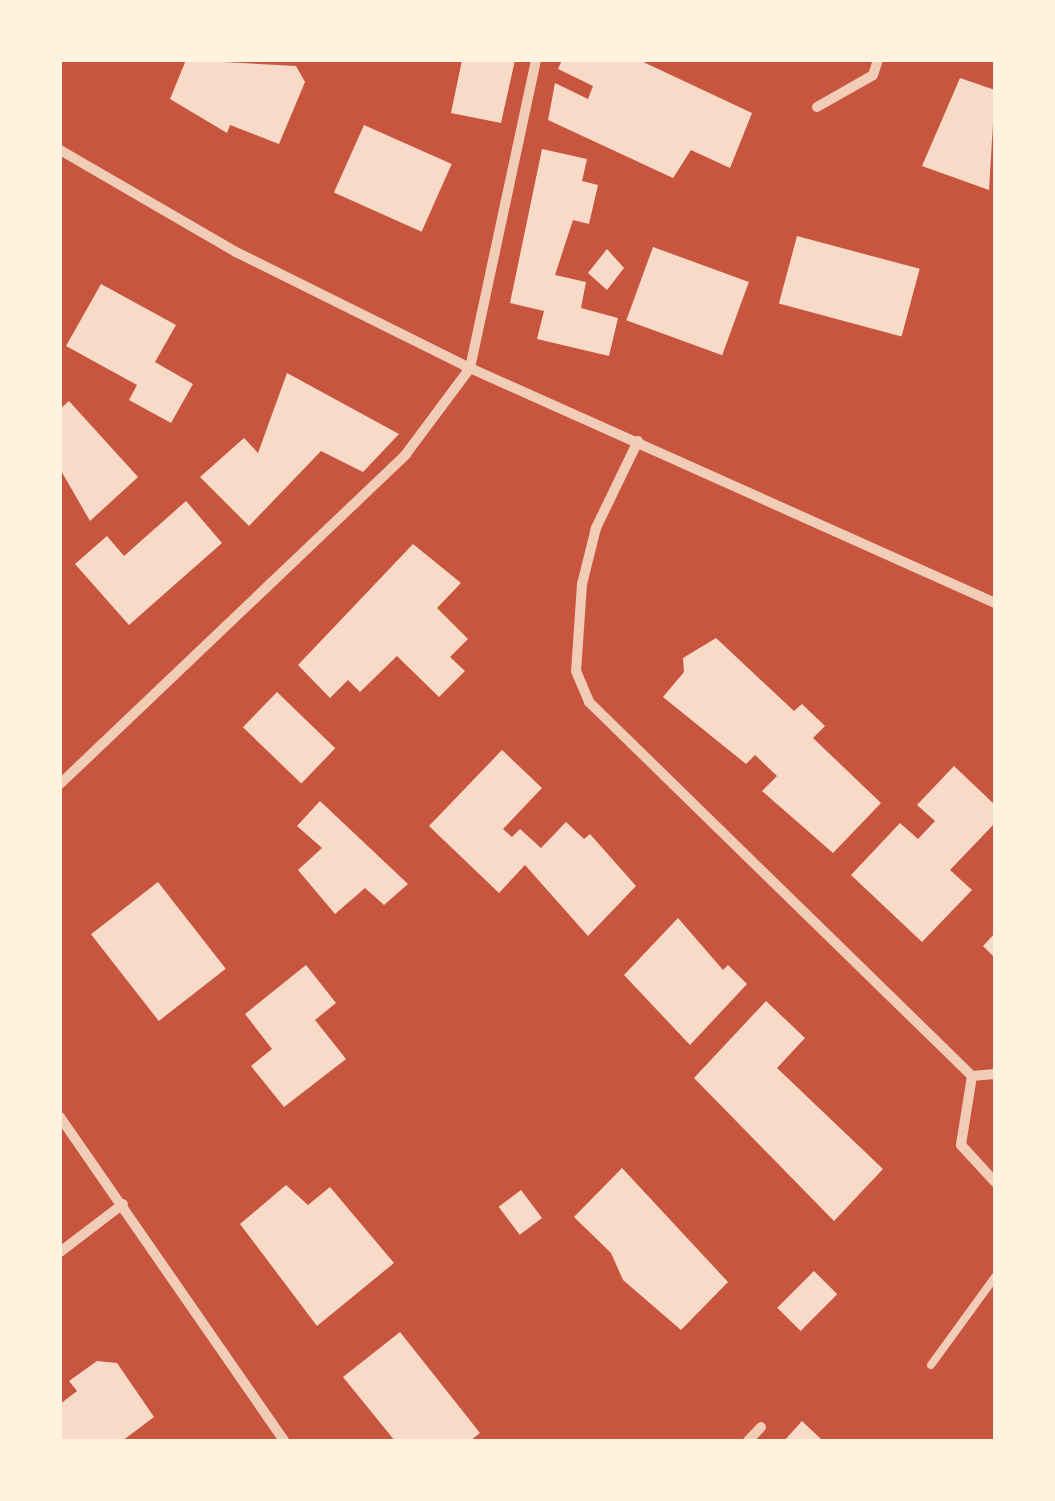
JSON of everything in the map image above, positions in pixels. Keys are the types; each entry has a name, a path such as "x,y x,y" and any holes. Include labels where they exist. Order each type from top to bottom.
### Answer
{"street":[{"path":"60,784 406,454 470,368 536,60"},
{"path":"816,106 873,76 878,60"},
{"path":"60,150 236,252 470,368 995,603"},
{"path":"638,441 596,528 582,584 576,671 589,702 972,1076 995,1074"},
{"path":"972,1076 960,1145 995,1182"},
{"path":"60,1117 284,1441"},
{"path":"60,1252 123,1204"},
{"path":"748,1441 761,1427"}],"lane":[{"path":"931,1364 995,1276"}],"building":[{"path":"186,60 296,66 305,82 279,144 230,125 227,133 170,99"},
{"path":"462,60 515,60 501,123 451,113"},
{"path":"562,60 639,60 752,113 730,168 691,150 673,178 548,120 555,83 588,99 593,86 558,69"},
{"path":"960,78 995,90 989,190 922,166"},
{"path":"364,125 452,164 422,232 334,193"},
{"path":"542,149 587,159 582,181 598,185 589,224 573,220 555,275 586,282 581,308 618,318 609,356 537,339 544,311 510,303"},
{"path":"797,236 920,269 902,336 779,304"},
{"path":"653,247 749,282 722,355 626,320"},
{"path":"607,249 624,268 607,290 588,273"},
{"path":"101,284 176,325 155,362 193,384 171,423 129,400 137,385 66,346"},
{"path":"287,373 399,434 363,472 321,451 249,526 200,477 244,438 258,453"},
{"path":"69,401 138,477 90,521 60,469 60,409"},
{"path":"186,501 222,543 129,625 75,564 107,536 124,556"},
{"path":"413,544 461,583 437,608 468,639 450,657 465,671 439,697 397,656 360,692 348,680 330,698 298,665"},
{"path":"716,638 794,711 802,704 825,726 813,738 881,803 833,853 762,791 777,776 755,755 746,764 663,697 684,672 683,658"},
{"path":"277,692 335,748 301,784 243,727"},
{"path":"502,750 542,788 503,829 512,837 520,829 541,848 566,822 584,839 590,834 636,886 588,936 525,865 499,893 429,826"},
{"path":"954,766 995,805 995,823 950,870 972,890 922,942 851,875 900,823 918,839 935,821 917,805"},
{"path":"320,801 408,884 384,905 365,888 335,914 298,870 322,848 297,826"},
{"path":"158,882 226,969 159,1021 91,934"},
{"path":"678,918 723,970 728,965 747,984 690,1045 624,975"},
{"path":"995,933 995,958 983,946"},
{"path":"306,965 336,1003 315,1020 346,1059 284,1107 251,1066 272,1049 245,1014"},
{"path":"766,1001 805,1038 777,1068 883,1169 834,1221 694,1078"},
{"path":"622,1168 728,1282 681,1330 623,1280 611,1253 574,1217"},
{"path":"286,1185 308,1205 330,1187 394,1263 317,1326 240,1224"},
{"path":"521,1190 542,1218 520,1235 499,1207"},
{"path":"814,1271 837,1294 801,1331 777,1308"},
{"path":"400,1332 480,1433 470,1441 395,1441 343,1377"},
{"path":"97,1361 117,1363 154,1417 122,1441 60,1441 60,1404 77,1391 69,1381"},
{"path":"802,1421 823,1441 784,1441"}]}
